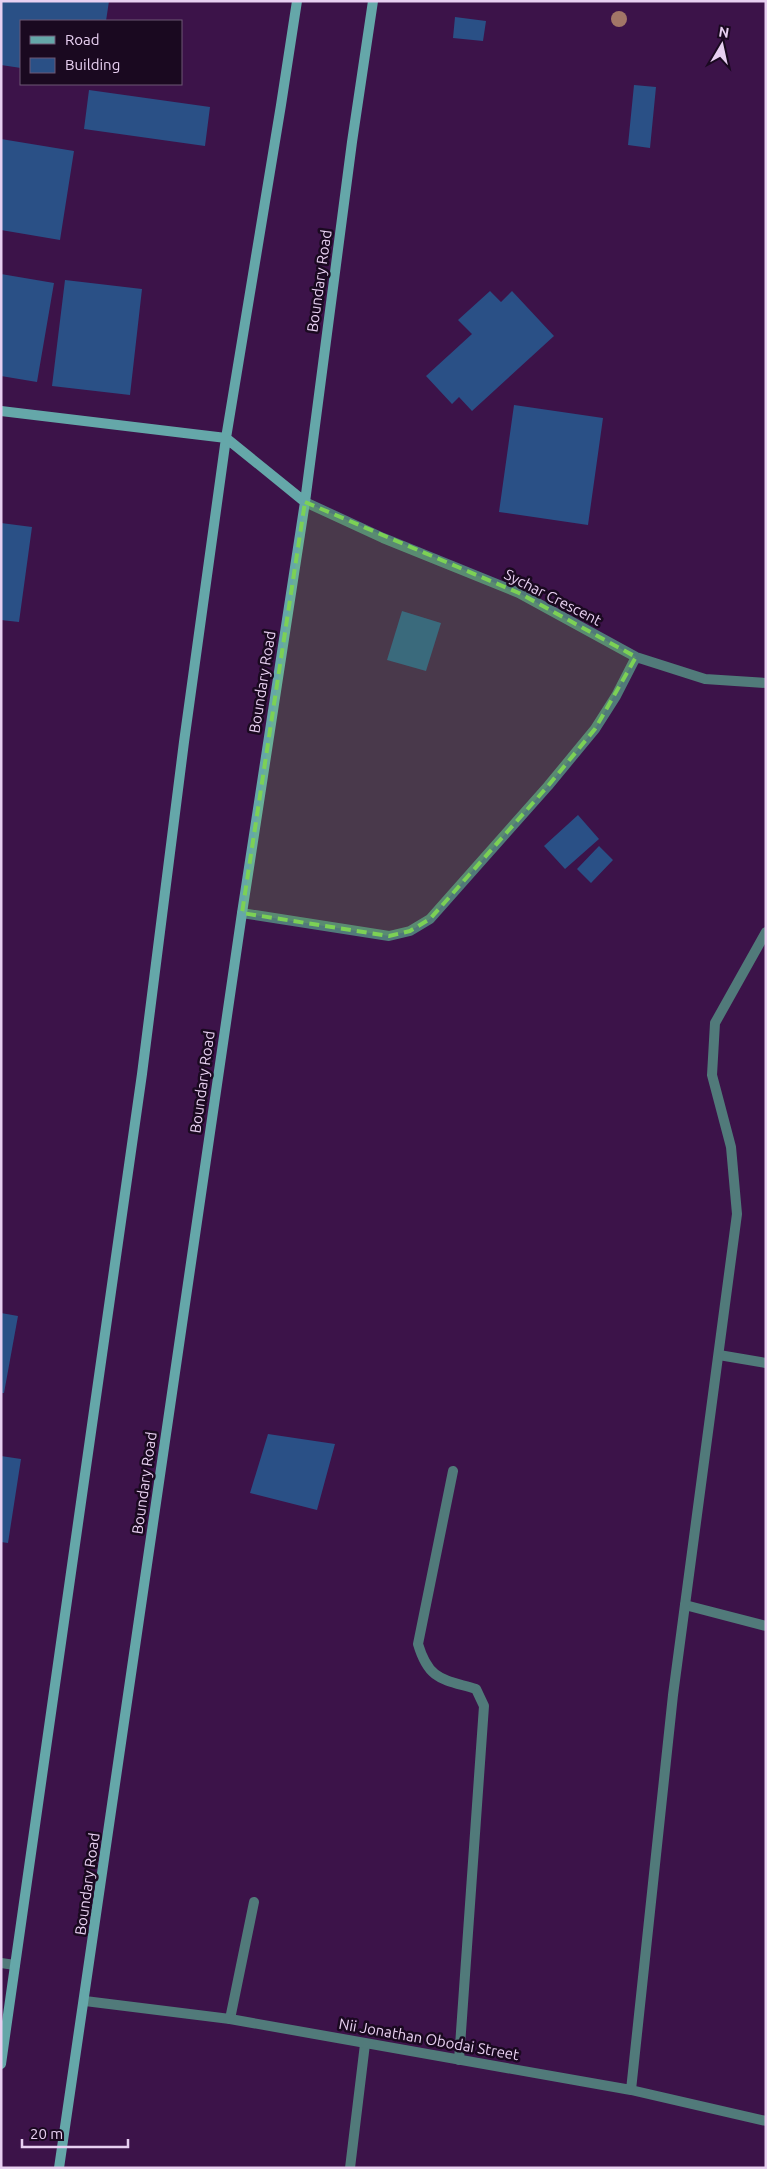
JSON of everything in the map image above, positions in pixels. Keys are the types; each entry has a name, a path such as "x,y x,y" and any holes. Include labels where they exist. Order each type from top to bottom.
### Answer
{"main road":[{"path":"1,2064 142,1074 184,742 226,438 297,1"},
{"name":"Boundary Road","path":"60,2168 242,913 305,502 352,142 373,1"},
{"path":"1,411 226,438 305,502"}],"street":[{"name":"Sychar Crescent","path":"305,502 383,538 519,593 636,657 706,679 766,683"},
{"path":"242,913 389,936 410,931 423,923 430,918 534,801 595,729 616,696 636,657"},
{"path":"631,2090 673,1695 737,1214 731,1147 712,1075 715,1023 766,932"},
{"path":"719,1355 766,1363"},
{"path":"453,1471 418,1644 428,1669 443,1679 476,1689 484,1706 460,2060"},
{"path":"685,1605 766,1626"},
{"path":"230,2019 254,1902"},
{"path":"1,1963 15,1966"},
{"name":"Nii Jonathan Obodai Street","path":"85,2001 230,2019 631,2090 766,2121"},
{"path":"350,2168 365,2044"}],"highlighted area":[{"path":"305,502 519,593 636,657 595,729 548,786 430,919 410,931 389,936 242,913"}],"building":[{"path":"1,1 109,1 106,20 20,20 20,68 1,65"},
{"path":"455,17 486,21 483,41 453,38"},
{"path":"634,85 656,87 650,148 628,145"},
{"path":"89,90 210,107 205,146 84,129"},
{"path":"1,139 74,151 60,240 1,230"},
{"path":"1,274 54,283 37,382 1,376"},
{"path":"65,280 142,289 130,395 52,386"},
{"path":"490,291 501,302 512,291 554,336 472,411 459,397 452,404 426,376 472,334 458,320"},
{"path":"514,405 603,418 588,525 499,512"},
{"path":"1,523 32,527 19,622 1,620"},
{"path":"402,611 441,623 426,671 387,660"},
{"path":"578,815 599,839 565,869 544,846"},
{"path":"599,846 613,860 591,883 577,869"},
{"path":"1,1313 18,1316 4,1393 1,1393"},
{"path":"268,1434 335,1444 317,1510 250,1493"},
{"path":"1,1456 21,1459 8,1543 1,1542"}]}
